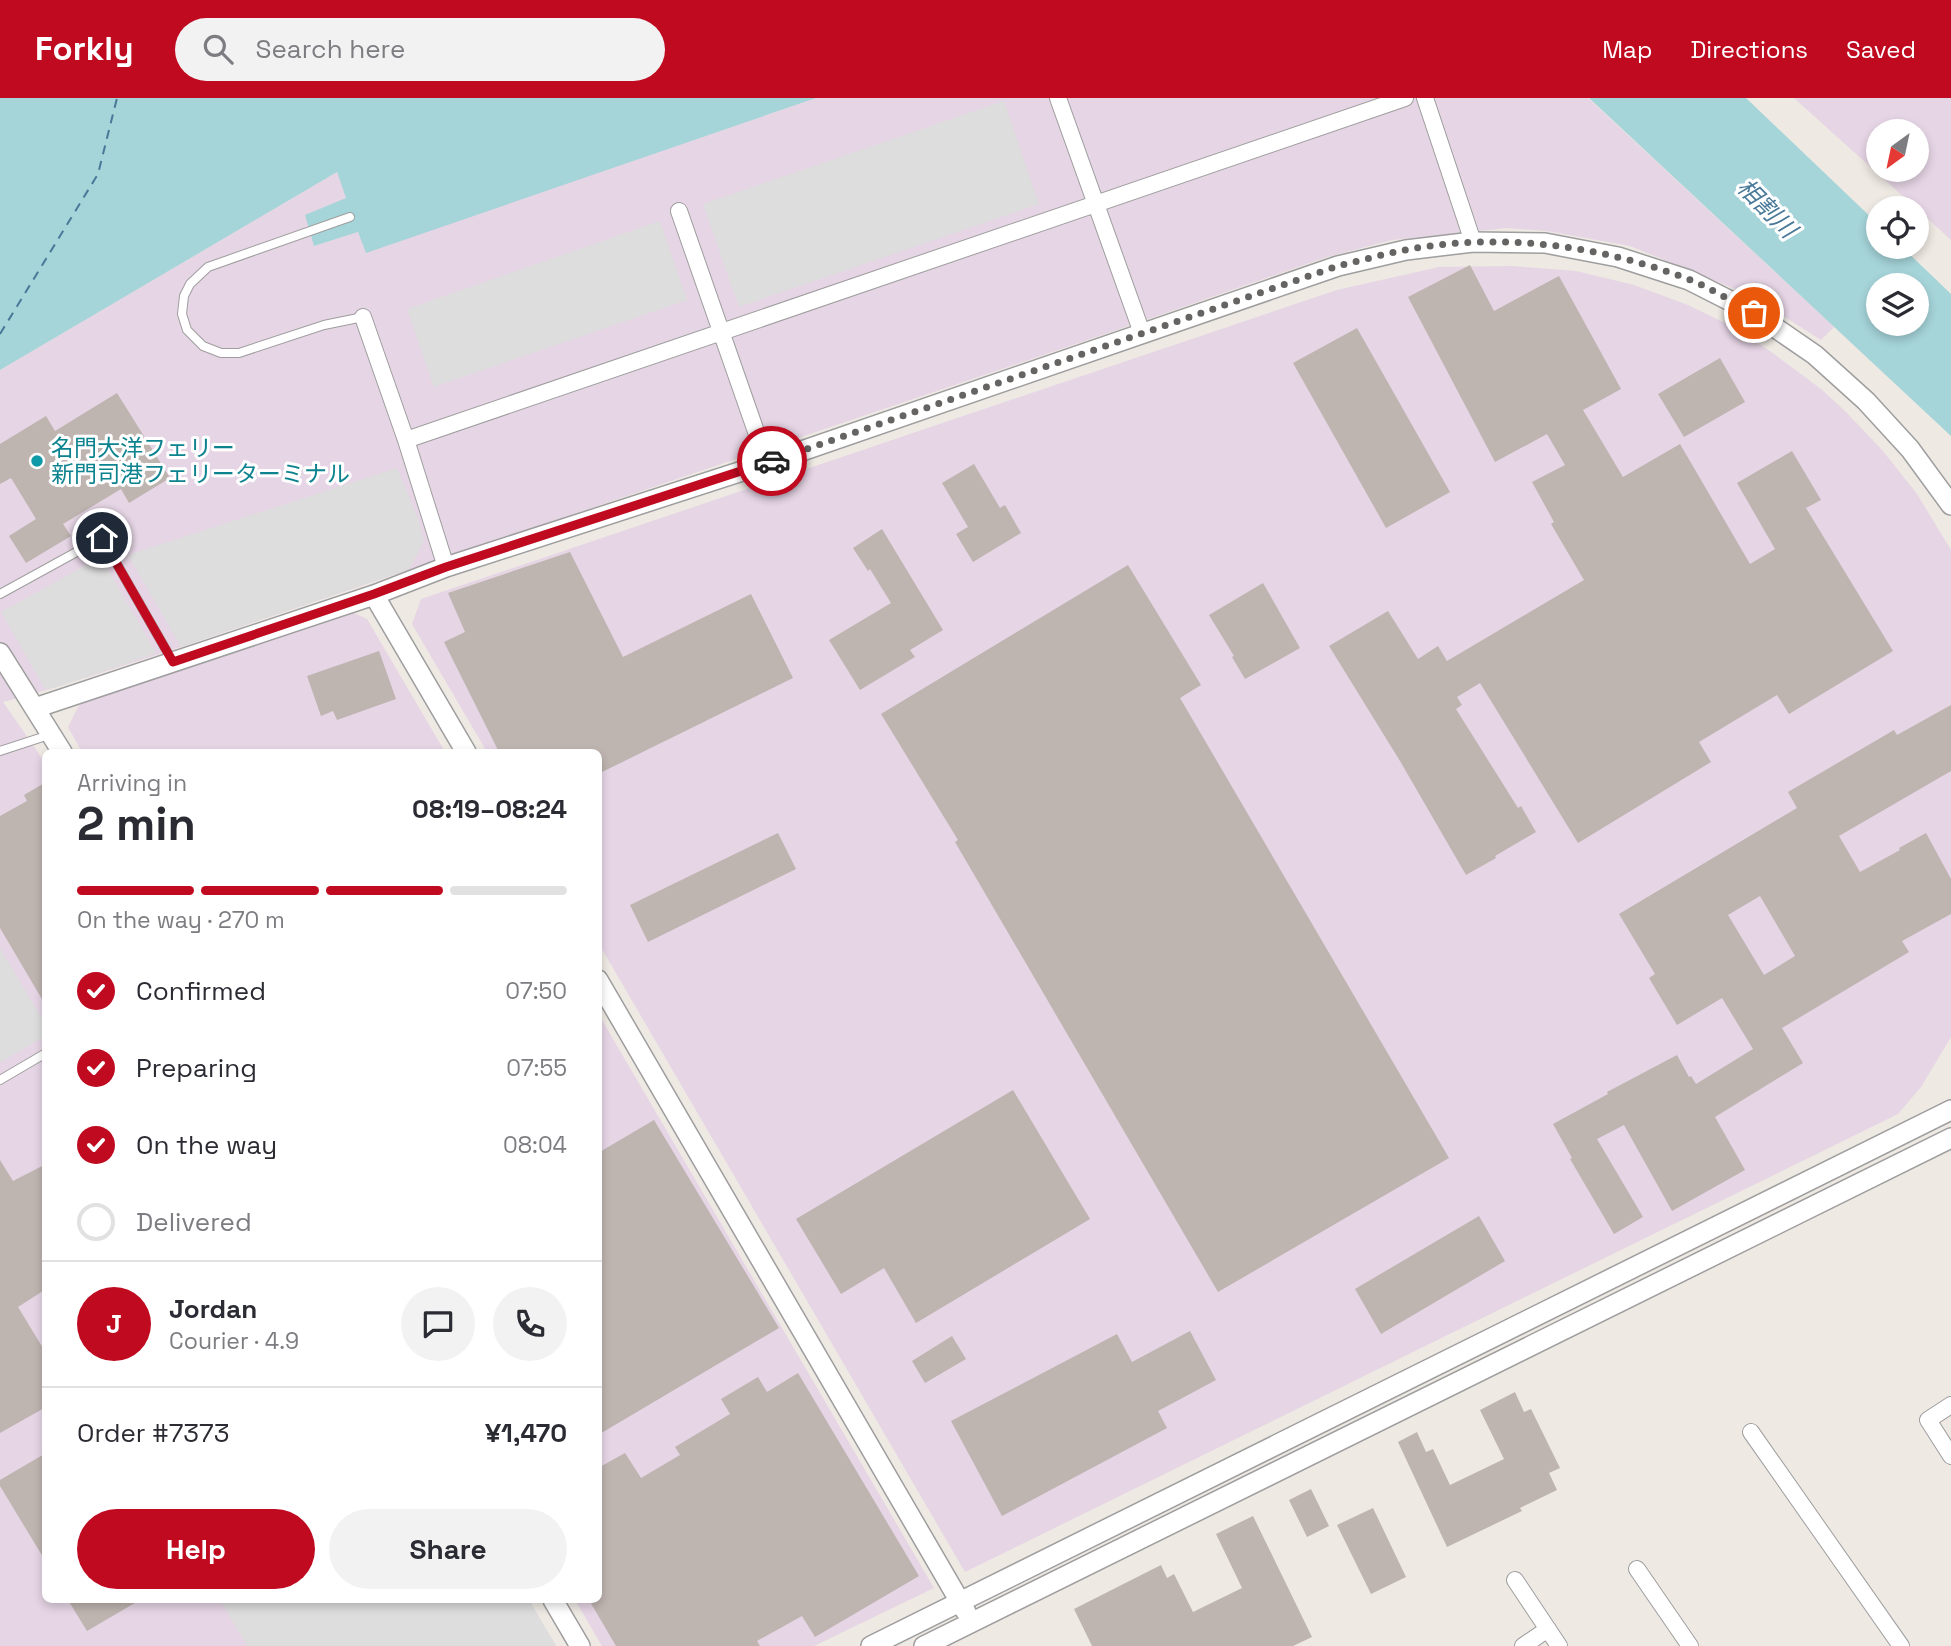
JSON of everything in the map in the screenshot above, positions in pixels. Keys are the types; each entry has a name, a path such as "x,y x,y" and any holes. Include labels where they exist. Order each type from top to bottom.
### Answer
{"street":[{"path":"1058,98 1142,333"},
{"path":"406,440 1405,98"},
{"path":"1424,98 1473,243"},
{"path":"679,211 767,463"},
{"path":"35,708 374,594 446,567 767,463 1338,266 1406,250 1473,243 1545,243 1618,257 1689,280 1754,313 1815,355 1866,401 1910,449 1951,505"},
{"path":"363,317 446,567"},
{"path":"374,594 464,749"},
{"path":"0,653 60,749"},
{"path":"602,987 971,1623"},
{"path":"871,1646 1951,1110"},
{"path":"925,1646 1951,1139"},
{"path":"1951,1405 1928,1420 1951,1456"},
{"path":"1751,1432 1900,1646"},
{"path":"1637,1569 1689,1646"},
{"path":"1515,1580 1559,1646"},
{"path":"555,1603 580,1646"},
{"path":"1522,1646 1548,1629"}],"lane":[{"path":"350,217 208,267 190,284 184,296 182,314 187,330 203,346 221,353 239,353 324,325 363,317"},
{"path":"0,594 102,538 173,662"},
{"path":"0,751 51,734"},
{"path":"0,1080 42,1055"}],"shaded area":[{"path":"816,98 1588,98 1834,327 1821,340 1750,295 1630,246 1547,231 1507,228 1392,240 1327,257 181,647 3,702 42,758 42,1603 531,1603 556,1646 0,1646 0,370 337,172 347,198 314,246 358,232 366,252"},
{"path":"1794,98 1951,98 1951,240 1929,220 1929,196 1902,196 1887,182 1929,182 1929,119 1866,119 1866,163"},
{"path":"1004,101 1039,204 739,307 703,204"},
{"path":"660,221 687,300 434,387 407,309"},
{"path":"1512,266 1576,271 1634,285 1688,305 1725,323 1770,351 1821,389 1883,451 1917,494 1951,550 1951,1037 1921,1087 1898,1114 965,1572 602,949 602,749 485,749 412,624 421,599 1337,290 1439,267"},
{"path":"397,468 419,521 424,542 409,569 181,647 128,555"},
{"path":"101,557 156,653 45,689 1,612"},
{"path":"354,613 367,619 443,749 80,749 68,727 83,702"},
{"path":"0,948 42,1018 42,1038 0,1063"},
{"path":"602,1020 934,1588 814,1646 602,1646 577,1603 602,1603"},
{"path":"222,1603 531,1603 556,1646 247,1646"}],"water":[{"path":"0,98 816,98 366,253 358,232 314,246 305,215 346,198 337,172 0,370"},
{"name":"相割川","path":"1589,98 1746,98 1866,213 1866,259 1915,259 1951,294 1951,436"}],"building":[{"path":"1470,265 1494,311 1559,276 1621,389 1583,410 1623,477 1680,444 1750,564 1775,549 1737,483 1792,451 1821,500 1806,508 1893,651 1789,714 1777,695 1699,742 1711,762 1578,843 1480,683 1457,697 1462,705 1456,709 1536,832 1466,875 1329,646 1388,611 1418,659 1438,646 1447,661 1584,580 1551,524 1554,522 1532,482 1565,465 1547,434 1495,462 1408,297"},
{"path":"1357,328 1450,492 1386,528 1293,363"},
{"path":"1720,358 1745,402 1684,437 1658,394"},
{"path":"117,393 170,478 129,503 121,489 63,524 71,536 26,563 9,536 36,519 11,478 0,484 0,444 46,416 55,431"},
{"path":"974,464 1000,508 1005,505 1021,533 973,562 956,534 968,527 942,483"},
{"path":"882,529 943,630 910,650 915,657 860,690 829,640 891,603 853,548"},
{"path":"570,552 623,657 751,594 793,678 602,772 602,749 498,749 444,642 465,632 448,593"},
{"path":"1128,565 1201,685 1180,698 1449,1158 1218,1292 955,842 958,840 881,714"},
{"path":"1263,583 1300,648 1245,679 1209,615"},
{"path":"379,651 396,699 337,720 333,711 321,716 307,676"},
{"path":"1951,705 1951,771 1839,836 1860,872 1926,833 1951,879 1951,914 1902,941 1909,952 1782,1028 1803,1063 1715,1117 1745,1170 1672,1211 1624,1125 1597,1139 1643,1217 1614,1234 1570,1159 1572,1158 1553,1124 1677,1055 1696,1084 1753,1049 1722,998 1677,1025 1649,978 1655,974 1619,914 1797,808 1788,792 1894,730 1897,735","holes":["1760,896 1795,956 1764,975 1728,915"]},
{"path":"42,784 42,999 0,928 0,816 27,801 24,795"},
{"path":"778,833 796,869 648,942 630,905"},
{"path":"1013,1090 1090,1219 916,1323 884,1268 841,1294 796,1219"},
{"path":"654,1120 779,1328 602,1433 602,1151"},
{"path":"0,1160 13,1181 42,1166 42,1292 18,1307 42,1346 42,1409 0,1433"},
{"path":"1479,1216 1505,1261 1381,1334 1355,1289"},
{"path":"1190,1331 1216,1380 1158,1411 1167,1428 1002,1516 951,1421 1117,1334 1132,1362"},
{"path":"952,1336 966,1359 925,1383 912,1361"},
{"path":"798,1373 919,1576 815,1637 802,1616 757,1641 760,1646 616,1646 591,1603 602,1603 602,1466 625,1453 641,1478 680,1455 675,1447 730,1414 721,1399 758,1377 767,1392"},
{"path":"1515,1392 1524,1412 1531,1409 1560,1468 1549,1473 1557,1490 1520,1508 1522,1511 1447,1547 1398,1442 1417,1432 1426,1452 1433,1449 1450,1485 1504,1459 1480,1410"},
{"path":"42,1455 42,1555 0,1486 0,1480"},
{"path":"1311,1489 1329,1526 1307,1537 1289,1500"},
{"path":"1373,1508 1406,1577 1371,1594 1337,1525"},
{"path":"1253,1516 1312,1637 1293,1646 1092,1646 1074,1609 1161,1565 1167,1578 1174,1574 1193,1612 1242,1588 1216,1534"},
{"path":"70,1603 135,1603 87,1631"}],"ferry route":[{"path":"0,334 98,174 117,98"}],"way so far":[{"path":"772,461 1338,266 1406,250 1473,243 1545,243 1618,257 1689,280 1754,313"}],"place":[{"name":"名門大洋フェリー 新門司港フェリーターミナル","path":"37,461"}],"route":[{"path":"102,538 173,662 446,567 772,461"}]}
